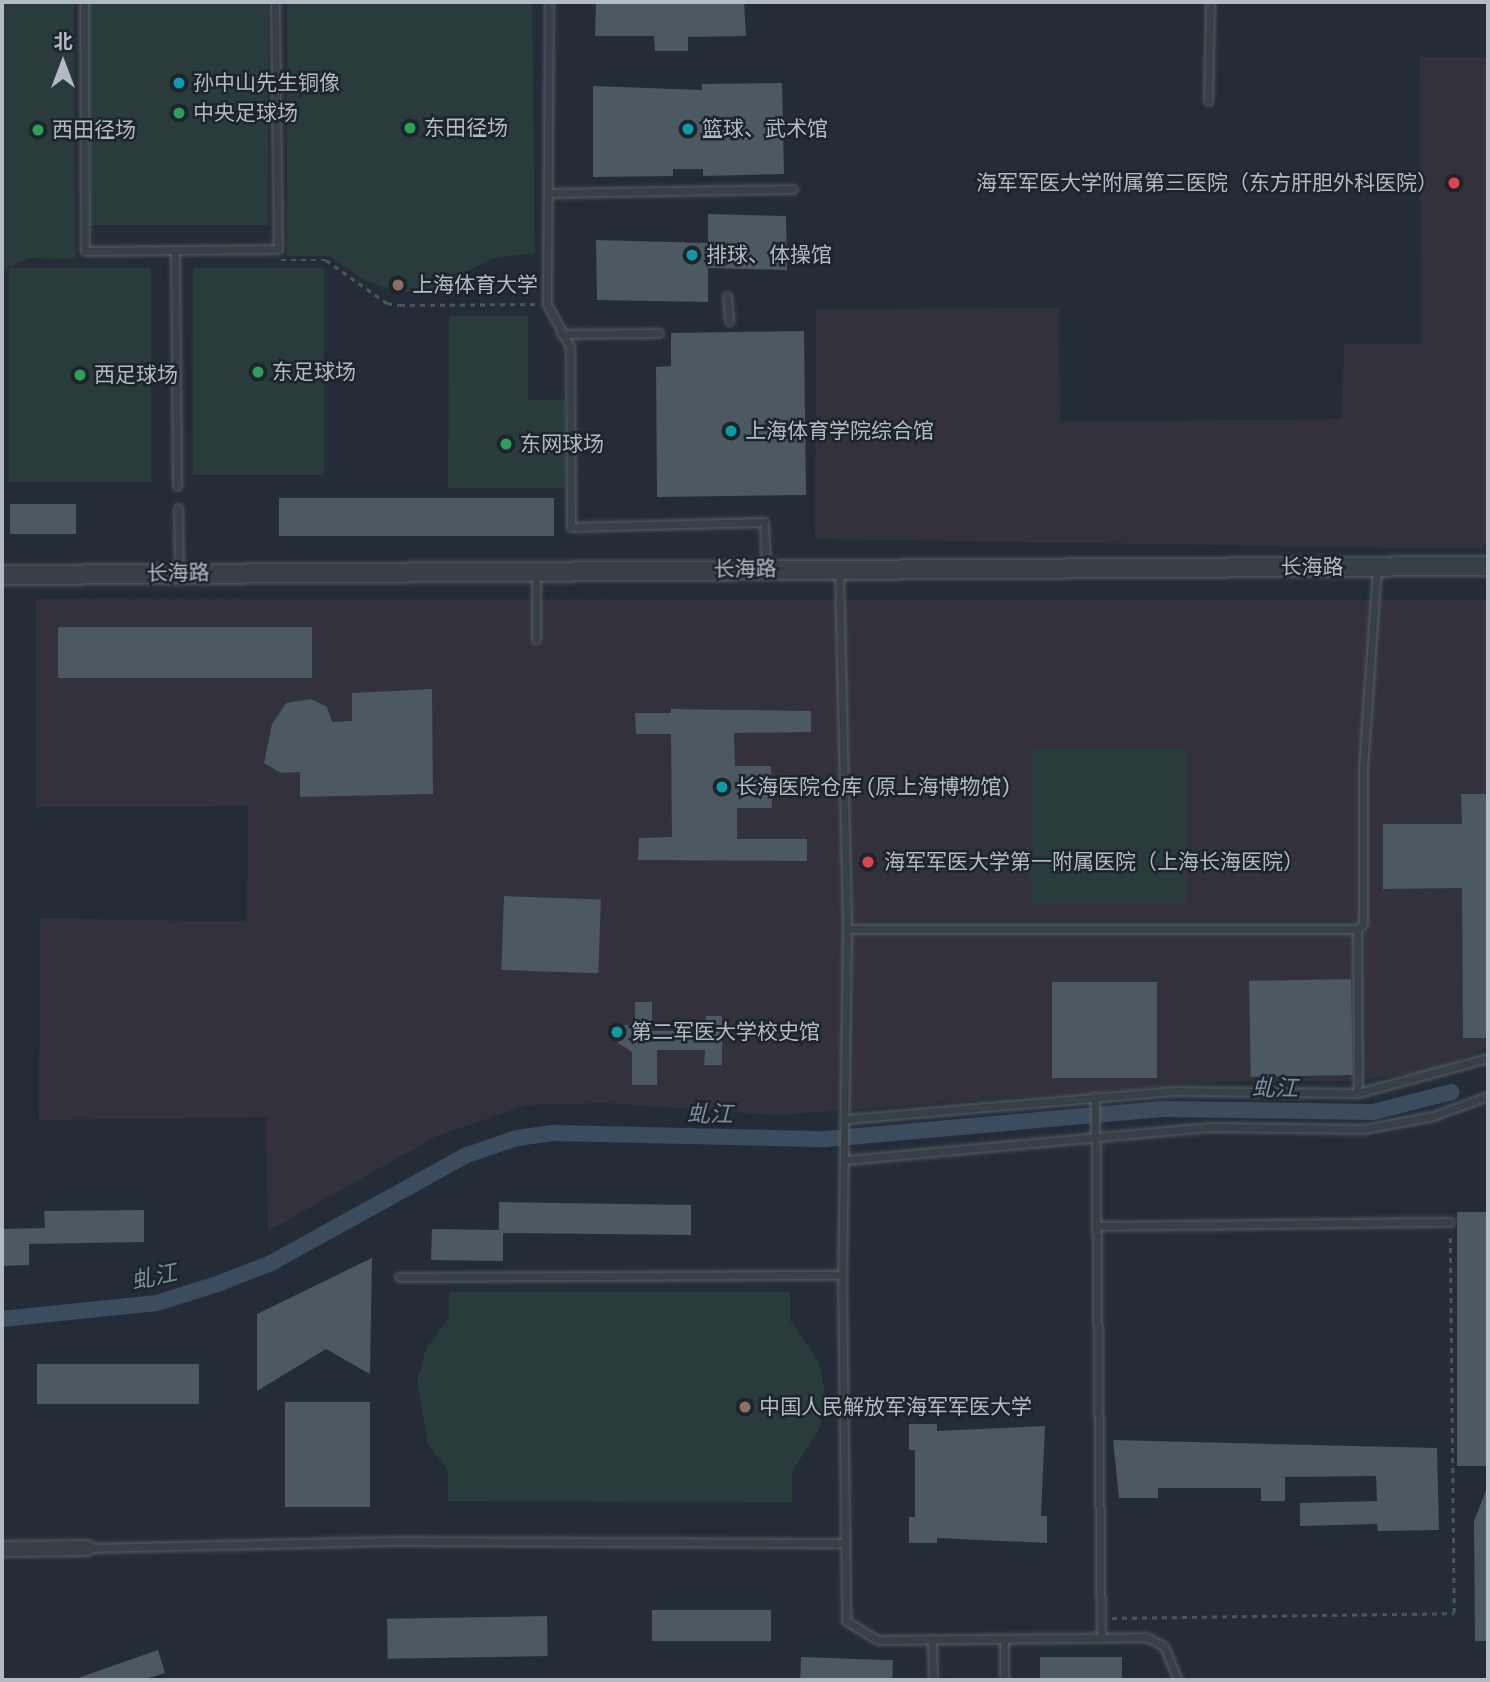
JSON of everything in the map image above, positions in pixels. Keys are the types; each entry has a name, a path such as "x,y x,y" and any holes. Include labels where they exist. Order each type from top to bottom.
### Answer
{"street":[{"name":"长海路","path":"2,575 1488,566"},
{"path":"2,1549 88,1548"}],"lane":[{"path":"85,2 85,251 278,249 275,2"},
{"path":"549,2 547,304 570,347 571,527 764,522 766,569"},
{"path":"1208,101 1210,2"},
{"path":"548,193 793,189"},
{"path":"175,250 177,486"},
{"path":"727,296 729,321"},
{"path":"561,334 659,333"},
{"path":"178,509 179,573"},
{"path":"847,929 1357,929 1363,924 1363,768 1377,566"},
{"path":"839,569 847,929 846,1160 842,1275 846,1621 878,1640 1156,1640 1170,1656 1178,1680"},
{"path":"536,571 536,639"},
{"path":"1357,929 1358,1093"},
{"path":"845,1122 1095,1097 1197,1091 1358,1093 1488,1058"},
{"path":"846,1160 1210,1127 1364,1129 1433,1116 1488,1096"},
{"path":"1095,1097 1101,1638"},
{"path":"1098,1226 1450,1222"},
{"path":"399,1277 842,1275"},
{"path":"88,1548 404,1541 846,1543"},
{"path":"932,1639 933,1680"},
{"path":"1004,1639 1004,1680"}],"path":[{"path":"278,249 278,260 326,260 387,303 547,304"},
{"path":"1101,1618 1454,1613 1450,1222"}],"shaded area":[{"name":"西田径场","path":"2,2 74,2 76,259 30,258 2,270"},
{"name":"中央足球场","path":"88,2 268,2 268,225 88,225"},
{"name":"东田径场","path":"287,2 532,2 535,253 494,258 426,292 400,292 366,281 329,256 287,256"},
{"name":"海军军医大学附属第三医院（东方肝胆外科医院）","path":"1420,57 1488,57 1488,544 1480,549 815,539 816,309 1059,308 1060,422 1342,419 1344,344 1421,344"},
{"name":"西足球场","path":"9,268 151,268 151,482 9,482"},
{"name":"东足球场","path":"193,268 324,268 324,475 193,475"},
{"name":"东网球场","path":"449,316 528,316 528,400 565,400 565,488 448,488"},
{"name":"海军军医大学第一附属医院（上海长海医院）","path":"36,599 1488,600 1488,1047 1430,1072 1347,1081 1224,1082 779,1115 605,1103 527,1105 437,1136 268,1231 266,1117 39,1120 40,918 247,922 248,806 36,807"},
{"path":"1031,749 1186,749 1186,904 1031,904"},
{"path":"449,1292 790,1292 790,1320 819,1362 824,1388 820,1428 792,1472 792,1502 448,1501 448,1471 428,1444 417,1381 426,1349 449,1318"}],"building":[{"path":"596,2 744,2 746,36 688,37 688,51 655,51 654,36 595,36"},
{"name":"篮球、武术馆","path":"782,83 784,174 703,176 703,169 673,169 673,176 593,177 593,86 702,90 702,84"},
{"name":"排球、体操馆","path":"708,214 786,216 787,270 708,268 708,302 597,300 596,240 708,243"},
{"name":"上海体育学院综合馆","path":"804,331 806,495 657,497 656,367 671,366 671,333"},
{"path":"279,498 554,498 554,536 279,536"},
{"path":"10,504 76,504 76,534 10,534"},
{"path":"58,627 312,627 312,678 58,678"},
{"path":"432,689 433,794 300,797 300,772 281,773 264,763 272,724 286,703 311,699 327,707 332,722 352,721 352,693"},
{"name":"长海医院仓库 (原上海博物馆)","path":"671,709 811,711 811,732 734,733 735,766 771,766 772,808 737,808 737,839 807,839 807,861 638,860 639,838 672,837 671,734 636,734 635,713 671,713"},
{"path":"1461,794 1488,794 1488,1038 1463,1038 1462,888 1383,889 1383,824 1462,824"},
{"path":"504,896 601,899 598,973 501,970"},
{"path":"1351,979 1353,1075 1251,1077 1249,981"},
{"path":"1052,982 1157,982 1157,1078 1052,1078"},
{"path":"635,1002 652,1002 652,1031 706,1031 706,1016 722,1016 722,1065 704,1065 705,1050 657,1050 657,1085 632,1085 632,1052 618,1043 616,1033 623,1025 635,1025"},
{"path":"499,1202 691,1205 691,1235 503,1233 503,1261 431,1260 432,1229 499,1230"},
{"path":"144,1210 144,1242 29,1244 29,1265 2,1266 2,1229 45,1228 44,1211"},
{"path":"1457,1212 1488,1212 1488,1466 1457,1466"},
{"path":"372,1258 370,1374 326,1349 257,1391 257,1314"},
{"path":"37,1364 199,1364 199,1404 37,1404"},
{"path":"285,1402 370,1402 370,1507 285,1507"},
{"path":"909,1424 937,1424 937,1431 1045,1426 1041,1516 1047,1516 1047,1543 937,1538 937,1543 909,1543 909,1517 915,1517 915,1450 909,1450"},
{"path":"1113,1440 1437,1448 1439,1530 1378,1531 1377,1524 1300,1526 1300,1503 1377,1501 1376,1476 1285,1477 1285,1501 1261,1501 1261,1488 1158,1488 1158,1498 1119,1498"},
{"path":"1487,1488 1488,1641 1475,1641 1474,1521"},
{"path":"652,1610 771,1610 771,1641 652,1641"},
{"path":"547,1616 548,1656 388,1659 387,1619"},
{"path":"158,1650 165,1673 143,1680 72,1680"},
{"path":"801,1657 893,1660 892,1680 800,1680"},
{"path":"1040,1657 1122,1657 1122,1680 1040,1680"}],"waterway":[{"name":"虬江","path":"2,1319 157,1303 220,1283 271,1263 467,1155 517,1138 553,1133 826,1139 1162,1109 1373,1112 1452,1092"}],"place":[{"name":"孙中山先生铜像","path":"179,83"},
{"name":"中央足球场","path":"179,113"},
{"name":"东田径场","path":"410,128"},
{"name":"篮球、武术馆","path":"688,129"},
{"name":"西田径场","path":"38,130"},
{"name":"海军军医大学附属第三医院（东方肝胆外科医院）","path":"1454,183"},
{"name":"排球、体操馆","path":"692,255"},
{"name":"上海体育大学","path":"398,285"},
{"name":"东足球场","path":"258,372"},
{"name":"西足球场","path":"80,375"},
{"name":"上海体育学院综合馆","path":"731,431"},
{"name":"东网球场","path":"506,444"},
{"name":"长海医院仓库 (原上海博物馆)","path":"722,787"},
{"name":"海军军医大学第一附属医院（上海长海医院）","path":"868,862"},
{"name":"第二军医大学校史馆","path":"617,1032"},
{"name":"中国人民解放军海军军医大学","path":"745,1407"}]}
